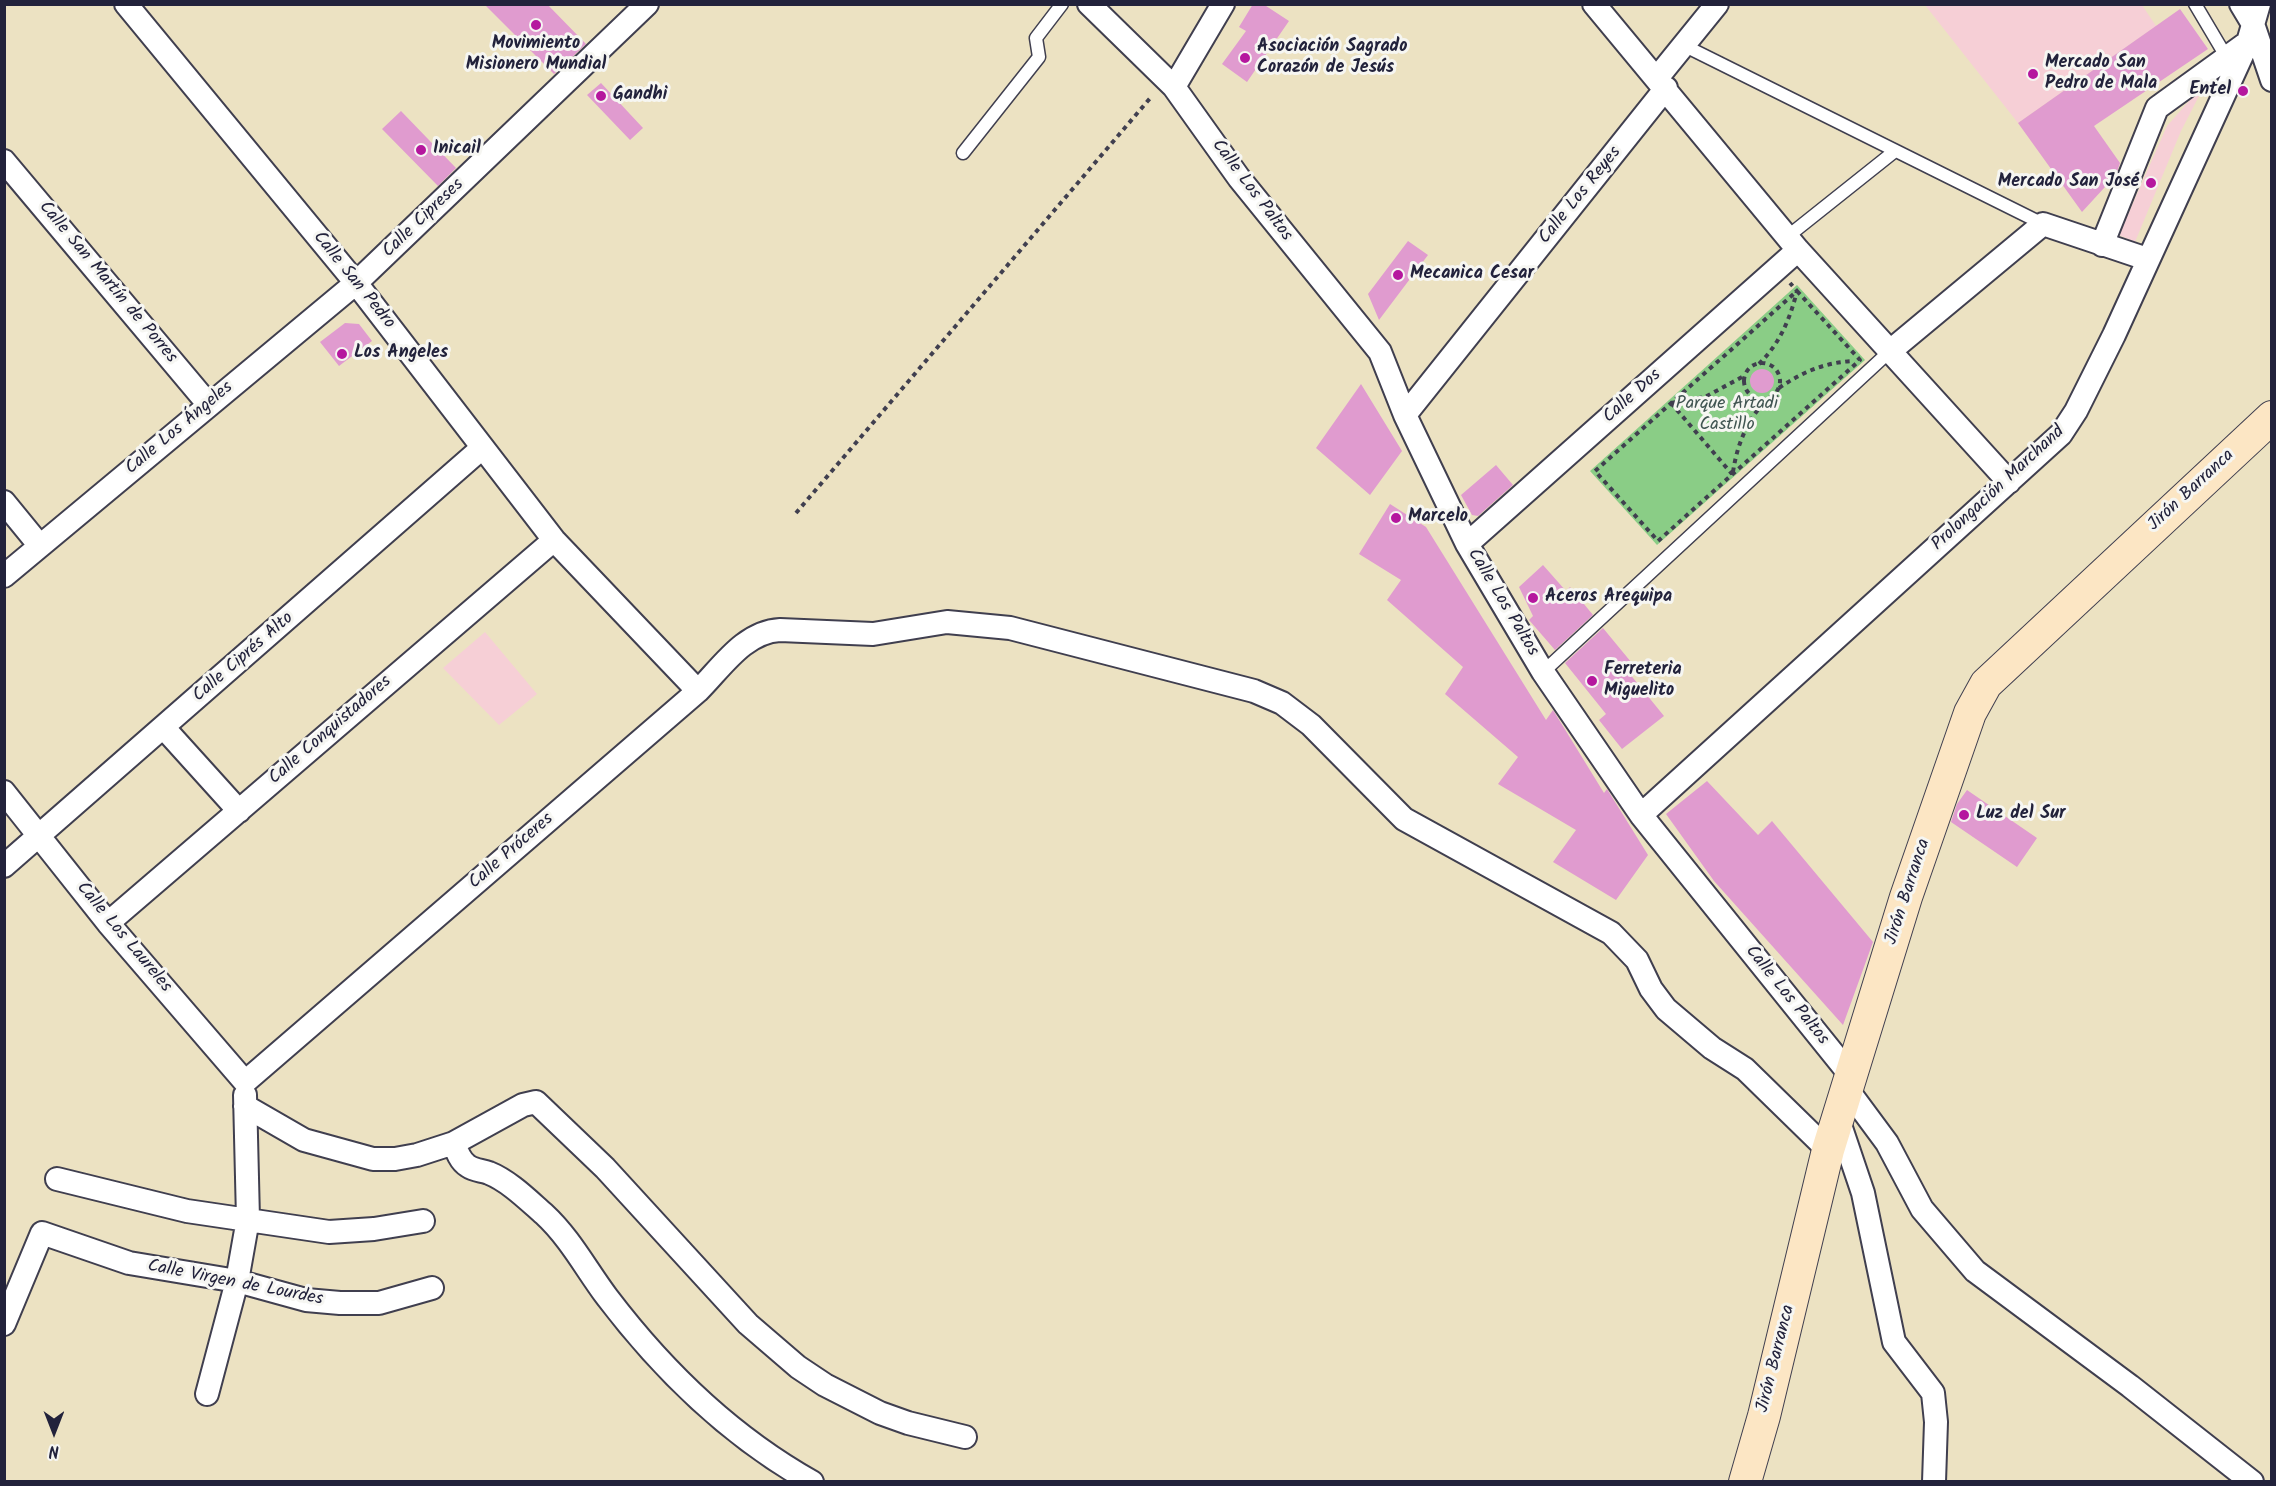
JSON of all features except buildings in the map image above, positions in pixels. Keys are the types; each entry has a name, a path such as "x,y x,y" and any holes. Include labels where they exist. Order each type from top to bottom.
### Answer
{"street":[{"name":"Calle San Pedro","path":"126,4 356,282 555,540 698,691"},
{"name":"Calle Cipreses","path":"356,282 647,4"},
{"name":"Calle Los Paltos","path":"1089,4 1170,83 1239,178 1380,352 1405,415 1467,544 1543,672 1641,816 1849,1083 1887,1143 1922,1209 1975,1271 2130,1386 2252,1482"},
{"path":"1170,83 1223,4"},
{"path":"1594,4 1792,244 2009,482"},
{"name":"Calle Los Reyes","path":"1405,415 1661,83 1683,45 1717,4"},
{"path":"2241,4 2253,24 2271,80"},
{"path":"2102,245 2157,108 2227,58 2253,24"},
{"name":"Prolongación Marchand","path":"1641,816 2061,434 2076,411 2253,24"},
{"name":"Calle San Martín de Porres","path":"4,161 209,405"},
{"path":"1889,352 2043,224 2147,259"},
{"name":"Calle Dos","path":"1467,544 1777,269 1792,244"},
{"name":"Calle Los Ángeles","path":"4,576 356,282"},
{"name":"Jirón Barranca","path":"1745,1482 1764,1416 1828,1150 1906,897 1970,713 1986,684 2271,417"},
{"name":"Calle Ciprés Alto","path":"4,866 482,448"},
{"path":"4,502 40,546"},
{"name":"Calle Conquistadores","path":"108,923 555,540"},
{"name":"Calle Próceres","path":"245,1082 698,691 750,638 764,631 780,630 873,634 947,622 1010,628 1254,691 1282,703 1311,724 1404,819 1611,933 1637,960 1651,989 1666,1009 1713,1048 1745,1069 1828,1150"},
{"path":"164,728 239,811"},
{"name":"Calle Los Laureles","path":"4,792 108,923 245,1082"},
{"path":"207,1394 237,1281 248,1219 245,1082"},
{"path":"245,1106 304,1140 373,1159 417,1155 453,1143 523,1105 536,1102 605,1168 748,1324 798,1367 825,1385 880,1413 908,1423 965,1437"},
{"path":"1838,1119 1863,1192 1894,1342 1933,1393 1936,1422 1934,1482"},
{"path":"453,1143 461,1160 468,1167 488,1172 520,1194 552,1222 657,1359 688,1391 757,1447 812,1482"},
{"path":"57,1179 187,1211 329,1232 423,1221"},
{"name":"Calle Virgen de Lourdes","path":"4,1324 42,1233 129,1263 237,1281 306,1300 379,1303 432,1288"}],"lane":[{"path":"963,153 1039,57 1036,38 1062,4"},
{"path":"2194,4 2227,58"},
{"path":"1683,45 2043,224"},
{"path":"1792,244 1895,151"},
{"path":"1543,672 1889,352"}],"path":[{"path":"796,513 1170,83"},
{"path":"1777,269 1869,370"},
{"path":"1759,364 1786,327 1797,291"},
{"path":"1797,291 1595,471 1658,540 1860,360"},
{"path":"1732,474 1741,438 1750,421 1779,388 1805,372 1823,366 1860,360"},
{"path":"1767,399 1761,400 1748,393 1744,387 1745,376 1750,367 1759,364 1770,365 1776,369 1780,382 1779,388"},
{"path":"1671,403 1705,397 1745,376"},
{"path":"1671,403 1732,474"}],"shaded area":[{"name":"Mercado San Pedro de Mala","path":"1925,5 2142,5 2156,26 2018,123"},
{"name":"Mercado San José","path":"2197,92 2200,94 2181,131 2135,242 2119,235 2167,126"},
{"path":"485,632 537,694 499,725 443,668"}],"green space":[{"name":"Parque Artadi Castillo","path":"1797,285 1865,360 1657,545 1590,471"}],"place":[{"name":"Movimiento Misionero Mundial","path":"536,25"},
{"name":"Asociación Sagrado Corazón de Jesús","path":"1245,58"},
{"name":"Mercado San Pedro de Mala","path":"2033,74"},
{"name":"Entel","path":"2243,91"},
{"name":"Gandhi","path":"601,96"},
{"name":"Inicail","path":"421,150"},
{"name":"Mercado San José","path":"2151,183"},
{"name":"Mecanica Cesar","path":"1398,275"},
{"name":"Los Angeles","path":"342,354"},
{"name":"Marcelo","path":"1396,518"},
{"name":"Aceros Arequipa","path":"1533,598"},
{"name":"Ferreteria Miguelito","path":"1592,681"},
{"name":"Luz del Sur","path":"1964,815"}]}
